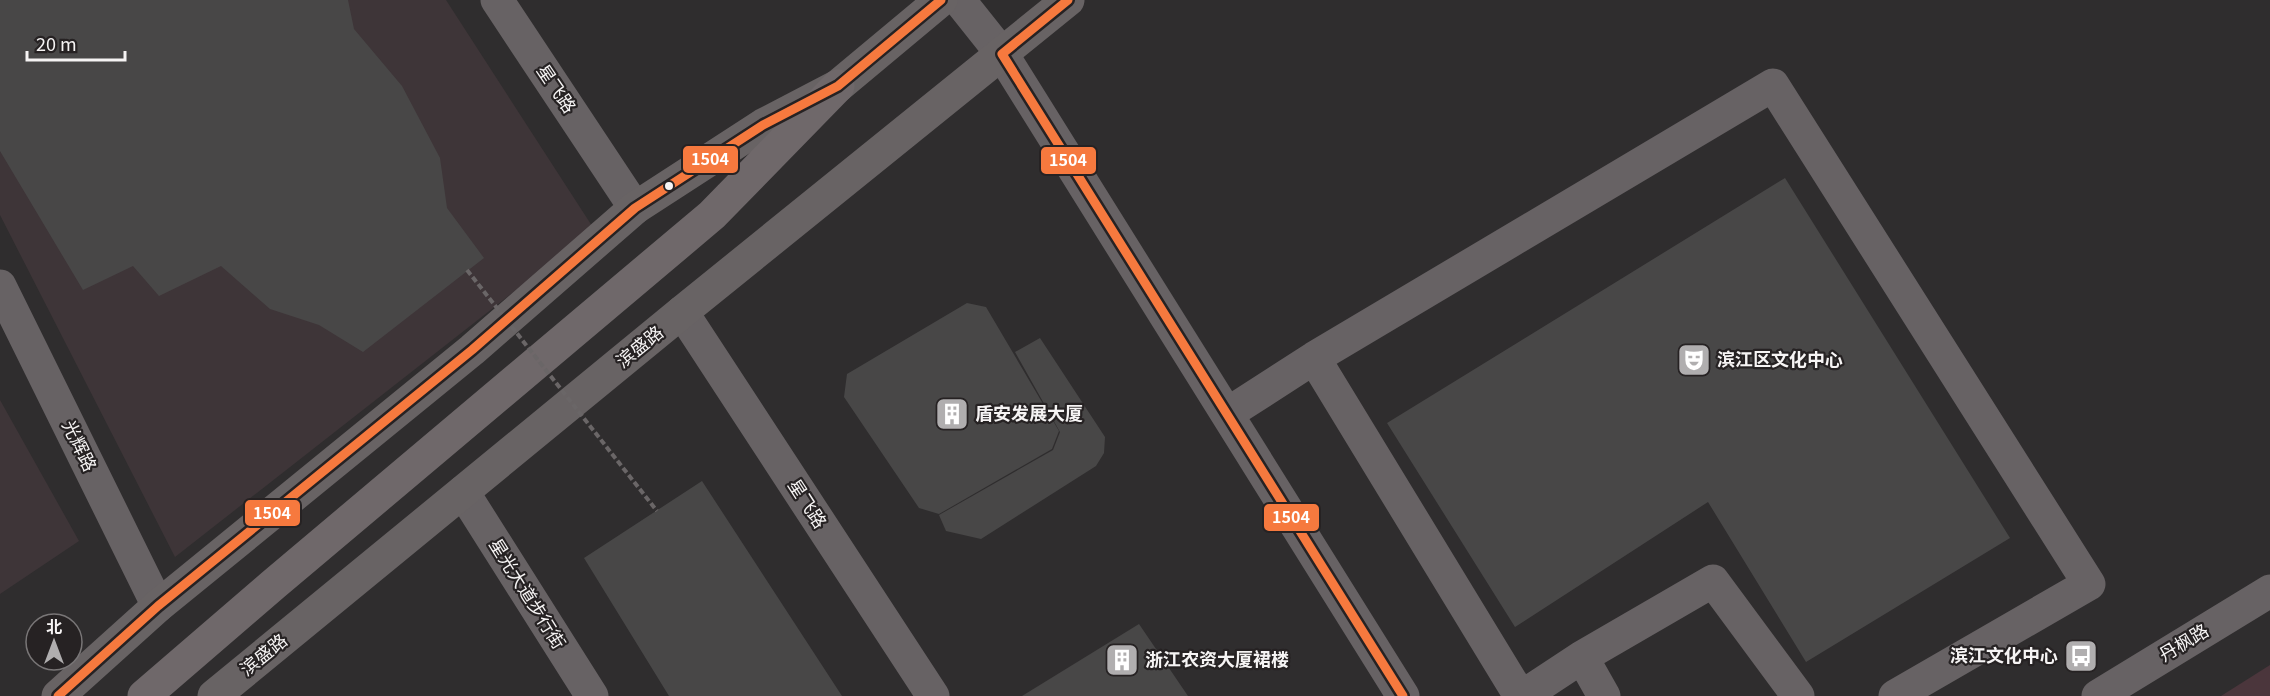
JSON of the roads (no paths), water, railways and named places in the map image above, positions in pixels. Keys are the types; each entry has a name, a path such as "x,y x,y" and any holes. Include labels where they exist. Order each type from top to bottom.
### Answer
{"highway":[{"path":"144,696 712,215 838,86"}],"main road":[{"path":"58,696 158,606 472,350 635,208 763,125 838,86 941,0"},
{"name":"滨盛路","path":"214,696 682,312 1068,0"}],"street":[{"name":"星飞路","path":"497,0 635,208"},
{"path":"959,0 1002,54 1403,696"},
{"path":"1227,414 1314,358 1773,85 2089,584 1895,696"},
{"name":"光辉路","path":"0,286 158,606"},
{"name":"星飞路","path":"682,312 933,696"},
{"path":"1314,358 1522,696 1582,657 1713,581 1798,696"},
{"name":"星光大道步行街","path":"463,492 592,696"},
{"name":"丹枫路","path":"2098,696 2270,591"},
{"path":"1582,657 1604,696"}],"place":[{"name":"滨江区文化中心","path":"1694,360"},
{"name":"盾安发展大厦","path":"952,414"},
{"name":"滨江文化中心","path":"2081,656"},
{"name":"浙江农资大厦裙楼","path":"1122,660"}]}
